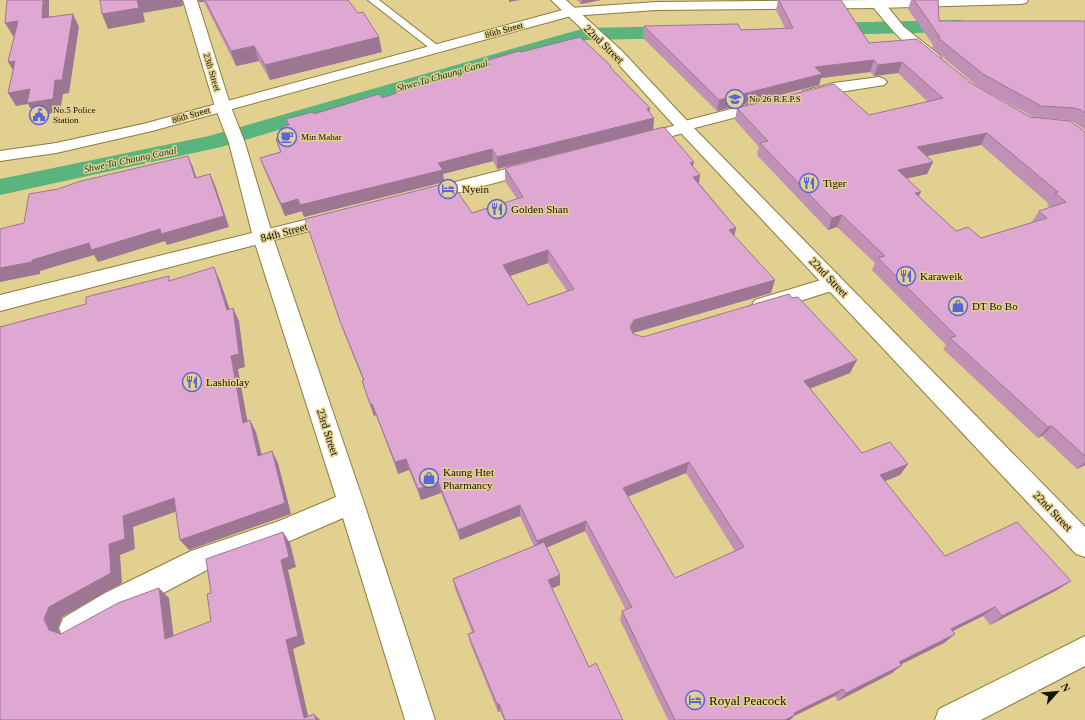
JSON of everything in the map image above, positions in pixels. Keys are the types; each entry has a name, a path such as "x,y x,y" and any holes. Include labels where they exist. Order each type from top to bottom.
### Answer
{"street":[{"name":"23th Street","path":"190,0 223,106 234,135"},
{"name":"22nd Street","path":"558,0 617,54 684,127 1085,545"},
{"name":"86th Street","path":"0,156 91,142 570,12 656,6 885,6 1020,0"},
{"path":"885,6 899,30 945,67"},
{"path":"793,98 834,88 879,82"},
{"path":"623,144 778,102"},
{"name":"23rd Street","path":"234,135 263,237 352,503 420,720"},
{"path":"407,200 554,162"},
{"name":"84th Street","path":"0,303 353,214"},
{"path":"747,310 834,283"},
{"path":"73,628 115,602 200,560 283,532 352,503"},
{"path":"950,720 1085,650"}],"lane":[{"path":"373,0 436,48"}],"building":[{"path":"7,0 43,0 42,18 73,14 62,80 55,80 53,99 27,103 30,89 8,93 15,61 8,62 18,21 5,23"},
{"path":"100,0 137,0 139,8 102,14"},
{"path":"205,0 348,0 358,13 363,12 379,37 265,65 254,46 231,51"},
{"path":"779,0 841,0 869,43 917,39 971,83 1030,117 1070,121 1085,132 1085,456 1052,426 1048,427 950,338 956,336 878,258 885,256 842,215 832,218 760,143 768,141 737,108 834,84 869,115 943,98 902,62 878,65 874,60 815,67 822,74 719,100 644,26 738,24 741,30 793,28","holes":["987,133 1058,192 1055,193 1066,202 1039,211 1047,218 981,238 968,227 956,231 915,193 921,192 898,170 933,162 917,147"]},
{"path":"914,0 938,0 939,21 1085,21 1085,113 1074,108 1041,106 983,74 937,37 940,37"},
{"path":"580,37 611,66 610,67 650,108 647,109 654,118 497,157 492,149 438,163 443,170 300,205 298,199 281,204 260,158 281,152 276,139 285,137 281,127 289,125 286,119 313,112 314,114 379,94 382,98 437,79 490,65 485,61 519,51 521,52"},
{"path":"664,127 694,162 690,163 700,175 693,177 736,228 729,230 775,280 634,320 630,327 633,334 643,337 789,294 792,298 798,297 857,360 804,381 862,453 890,442 908,464 880,475 945,556 1017,522 1071,581 1002,616 995,607 951,629 955,634 899,662 902,665 846,693 843,689 794,713 795,715 785,720 675,720 622,611 632,607 586,521 537,541 520,505 458,530 438,482 418,489 406,459 395,462 372,404 370,404 362,381 364,380 340,321 305,219 451,182 472,213 523,197 505,168","holes":["548,250 574,289 528,305 503,265","689,462 744,547 675,578 623,488"]},
{"path":"188,156 195,178 210,174 224,216 161,234 160,229 91,250 89,243 32,260 32,262 0,268 0,229 24,223 29,194 58,189 81,181"},
{"path":"214,267 227,310 233,308 239,354 231,356 243,423 250,420 258,456 272,451 285,503 180,540 174,498 123,516 125,539 109,544 111,573 49,607 44,619 49,630 61,634 118,603 159,588 165,639 211,621 207,594 211,593 206,559 283,532 289,557 281,560 298,636 286,640 304,718 314,714 316,720 0,720 0,327 86,304 86,297 169,276 169,281"},
{"path":"544,542 560,575 548,580 589,667 596,663 623,720 505,720 499,704 497,704 468,634 474,632 453,579"}],"waterway":[{"name":"Shwe Ta Chaung Canal","path":"819,29 961,26"},
{"name":"Shwe Ta Chaung Canal","path":"0,187 213,142 585,34 685,32"}],"place":[{"name":"No 26 B.E.P.S","path":"735,99"},
{"name":"No.5 Police Station","path":"39,115"},
{"name":"Min Mahar","path":"287,137"},
{"name":"Tiger","path":"809,183"},
{"name":"Nyein","path":"448,189"},
{"name":"Golden Shan","path":"497,209"},
{"name":"Karaweik","path":"906,276"},
{"name":"DT Bo Bo","path":"958,306"},
{"name":"Lashiolay","path":"192,382"},
{"name":"Kaung Htet Pharmancy","path":"429,478"},
{"name":"Royal Peacock","path":"695,700"}]}
